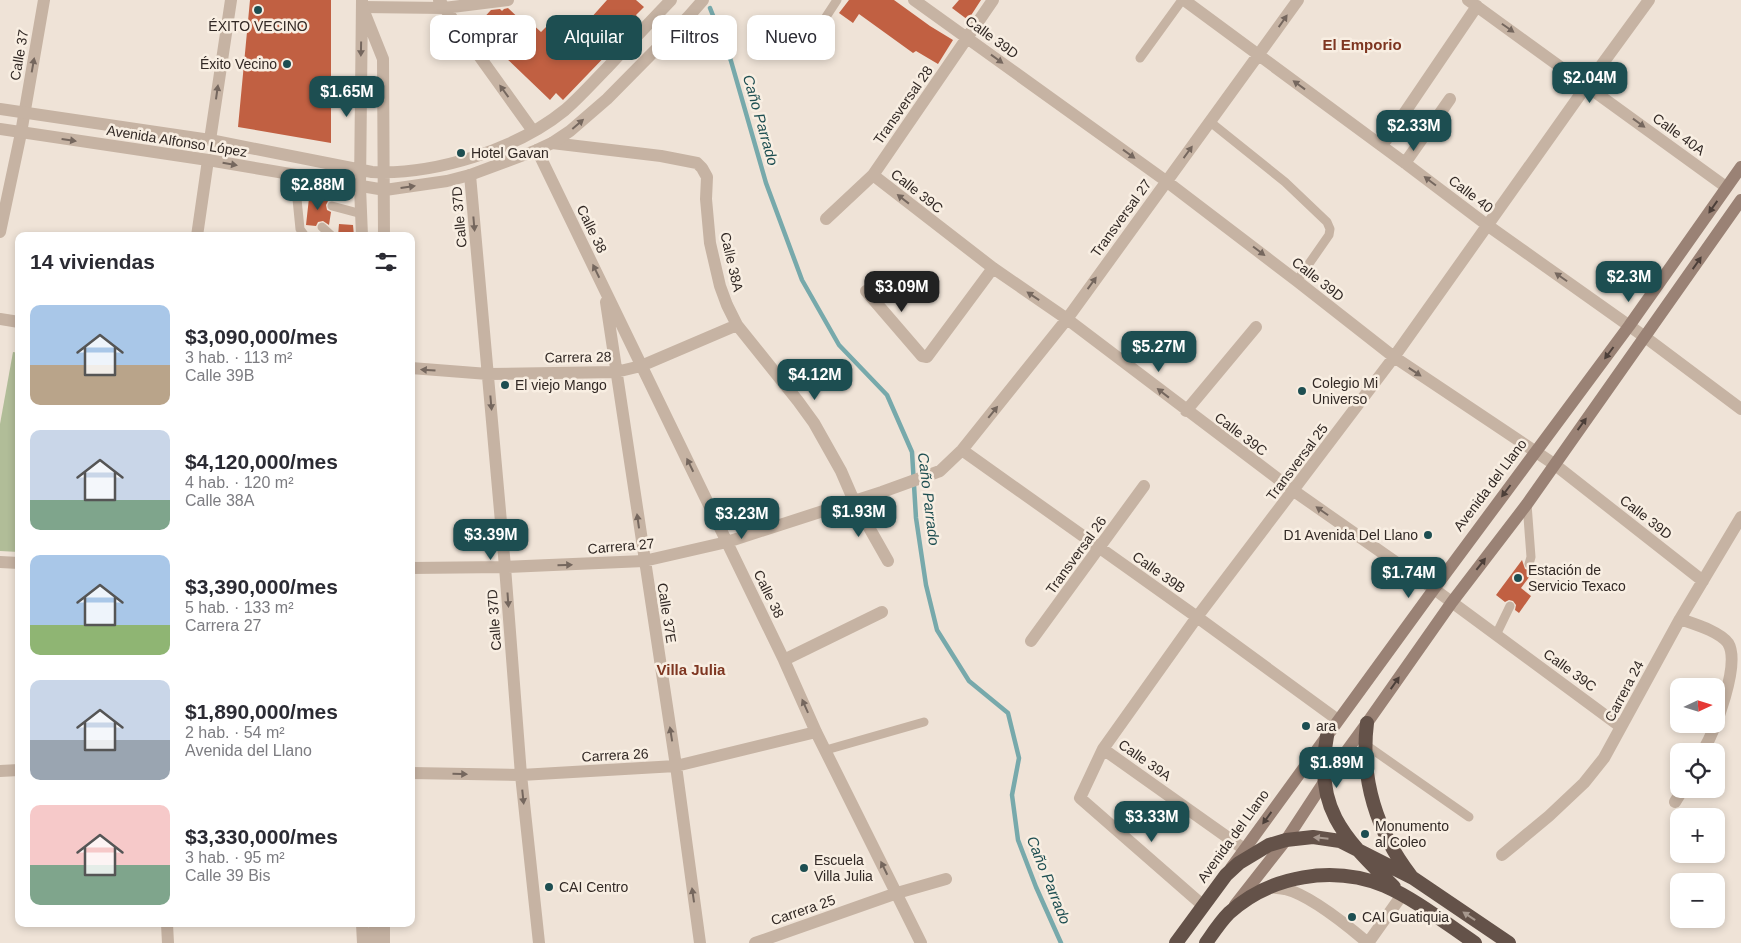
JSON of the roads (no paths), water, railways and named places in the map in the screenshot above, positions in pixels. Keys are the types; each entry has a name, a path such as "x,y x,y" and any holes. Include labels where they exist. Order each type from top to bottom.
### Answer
{"highway":[{"path":"1367,723 1367,777 1377,816 1394,852 1413,878"},
{"path":"1327,736 1324,782 1331,809 1337,822 1357,850 1402,895"},
{"path":"1226,875 1253,853 1269,845 1299,838 1327,838 1340,841 1413,878 1509,943"},
{"name":"Avenida del Llano","path":"1176,943 1226,875"},
{"path":"1206,943 1228,915 1254,895 1302,877 1336,875 1370,881 1402,895 1475,943"}],"main road":[{"name":"Avenida del Llano","path":"1226,875 1434,589 1629,326 1741,167"},
{"path":"1228,915 1286,840 1324,782 1452,602 1527,504 1741,200"}],"street":[{"name":"Calle 37","path":"0,232 21,132 44,0"},
{"path":"210,140 231,0"},
{"path":"362,3 442,4 508,0"},
{"name":"Avenida Alfonso López","path":"0,109 210,140 360,169 384,172 430,167 468,159 496,149 533,131 550,120 576,100 671,0"},
{"name":"Avenida Alfonso López","path":"0,129 208,160 360,187 385,190 439,182 470,175 537,150 570,131 607,99 690,16 703,0"},
{"name":"Calle 39D","path":"914,0 1166,181 1394,357 1554,464 1703,581"},
{"name":"Transversal 28","path":"826,218 873,175 993,0"},
{"name":"Calle 40","path":"1183,0 1487,225 1645,337 1741,410"},
{"name":"Transversal 27","path":"962,450 1067,319 1298,0"},
{"name":"Transversal 25","path":"1202,907 1199,902 1080,798 1103,748 1197,617 1394,357 1649,0"},
{"path":"362,3 360,169 362,232"},
{"path":"362,3 383,59 384,232"},
{"path":"1382,146 1472,3"},
{"name":"Calle 40A","path":"1472,3 1726,187"},
{"path":"442,4 533,131"},
{"path":"1405,163 1450,99"},
{"name":"Calle 38A","path":"552,143 661,156 697,163 702,168 706,177 708,221 714,265 720,286 737,325 798,400 814,423 841,470 854,502 888,561"},
{"name":"Calle 38","path":"537,150 784,660 816,732 921,943"},
{"path":"198,232 208,160"},
{"name":"Calle 37D","path":"470,175 505,567 521,775 539,943"},
{"name":"Calle 39C","path":"873,175 992,268 1067,319 1294,491 1434,589 1621,727"},
{"path":"866,291 922,356 928,357 992,268"},
{"name":"Calle 37E","path":"604,289 676,766 700,943"},
{"path":"0,319 15,321"},
{"name":"Carrera 28","path":"415,368 488,374 616,372 642,366 737,325"},
{"path":"1186,411 1256,327"},
{"name":"Carrera 27","path":"415,568 505,567 644,561 727,542 854,502 940,471 962,450"},
{"name":"Calle 39B","path":"962,450 1338,720"},
{"name":"Transversal 26","path":"1031,641 1144,486"},
{"name":"Carrera 24","path":"1502,855 1549,816 1584,782 1604,758 1680,619 1741,517"},
{"path":"0,562 15,563"},
{"path":"784,660 882,612"},
{"path":"1680,619 1714,632 1728,642 1734,654 1731,683 1707,743"},
{"name":"Carrera 26","path":"415,773 521,775 676,766 816,732"},
{"name":"Calle 39A","path":"1103,748 1244,849"},
{"path":"0,770 15,770"},
{"path":"1675,802 1677,798"},
{"name":"Carrera 25","path":"755,943 790,937 897,893 946,879"},
{"path":"1269,888 1285,889 1300,895 1327,912 1368,943 1402,895"},
{"path":"167,927 168,943"},
{"path":"362,927 363,943"},
{"path":"372,943 375,927"},
{"path":"384,927 384,943"}],"lane":[{"path":"827,15 837,0"},
{"path":"1140,58 1183,0"},
{"path":"1210,121 1285,182 1327,222 1330,229 1329,235 1297,281"},
{"path":"290,174 296,189 300,229 302,232"},
{"path":"310,178 313,194"},
{"path":"332,206 362,214"},
{"path":"322,227 328,232"},
{"path":"1527,504 1531,557 1528,564"},
{"path":"1496,635 1510,606"},
{"path":"826,750 924,722"},
{"path":"1366,745 1469,817"}],"waterway":[{"name":"Caño Parrado","path":"710,8 731,61 766,183 802,280 839,345 887,395 912,452 916,518 926,585 937,630 969,681 1008,713 1019,758 1012,795 1018,840 1061,943"}],"place":[{"name":"ÉXITO VECINO","path":"258,10"},
{"name":"Éxito Vecino","path":"287,64"},
{"name":"Hotel Gavan","path":"461,153"},
{"name":"El viejo Mango","path":"505,385"},
{"name":"Colegio Mi Universo","path":"1302,391"},
{"name":"D1 Avenida Del Llano","path":"1428,535"},
{"name":"Estación de Servicio Texaco","path":"1518,578"},
{"name":"ara","path":"1306,726"},
{"name":"Monumento al Coleo","path":"1365,834"},
{"name":"Escuela Villa Julia","path":"804,868"},
{"name":"CAI Centro","path":"549,887"},
{"name":"CAI Guatiquia","path":"1352,917"}],"district":[{"name":"El Emporio","path":"1362,44"},
{"name":"Villa Julia","path":"691,669"}]}
